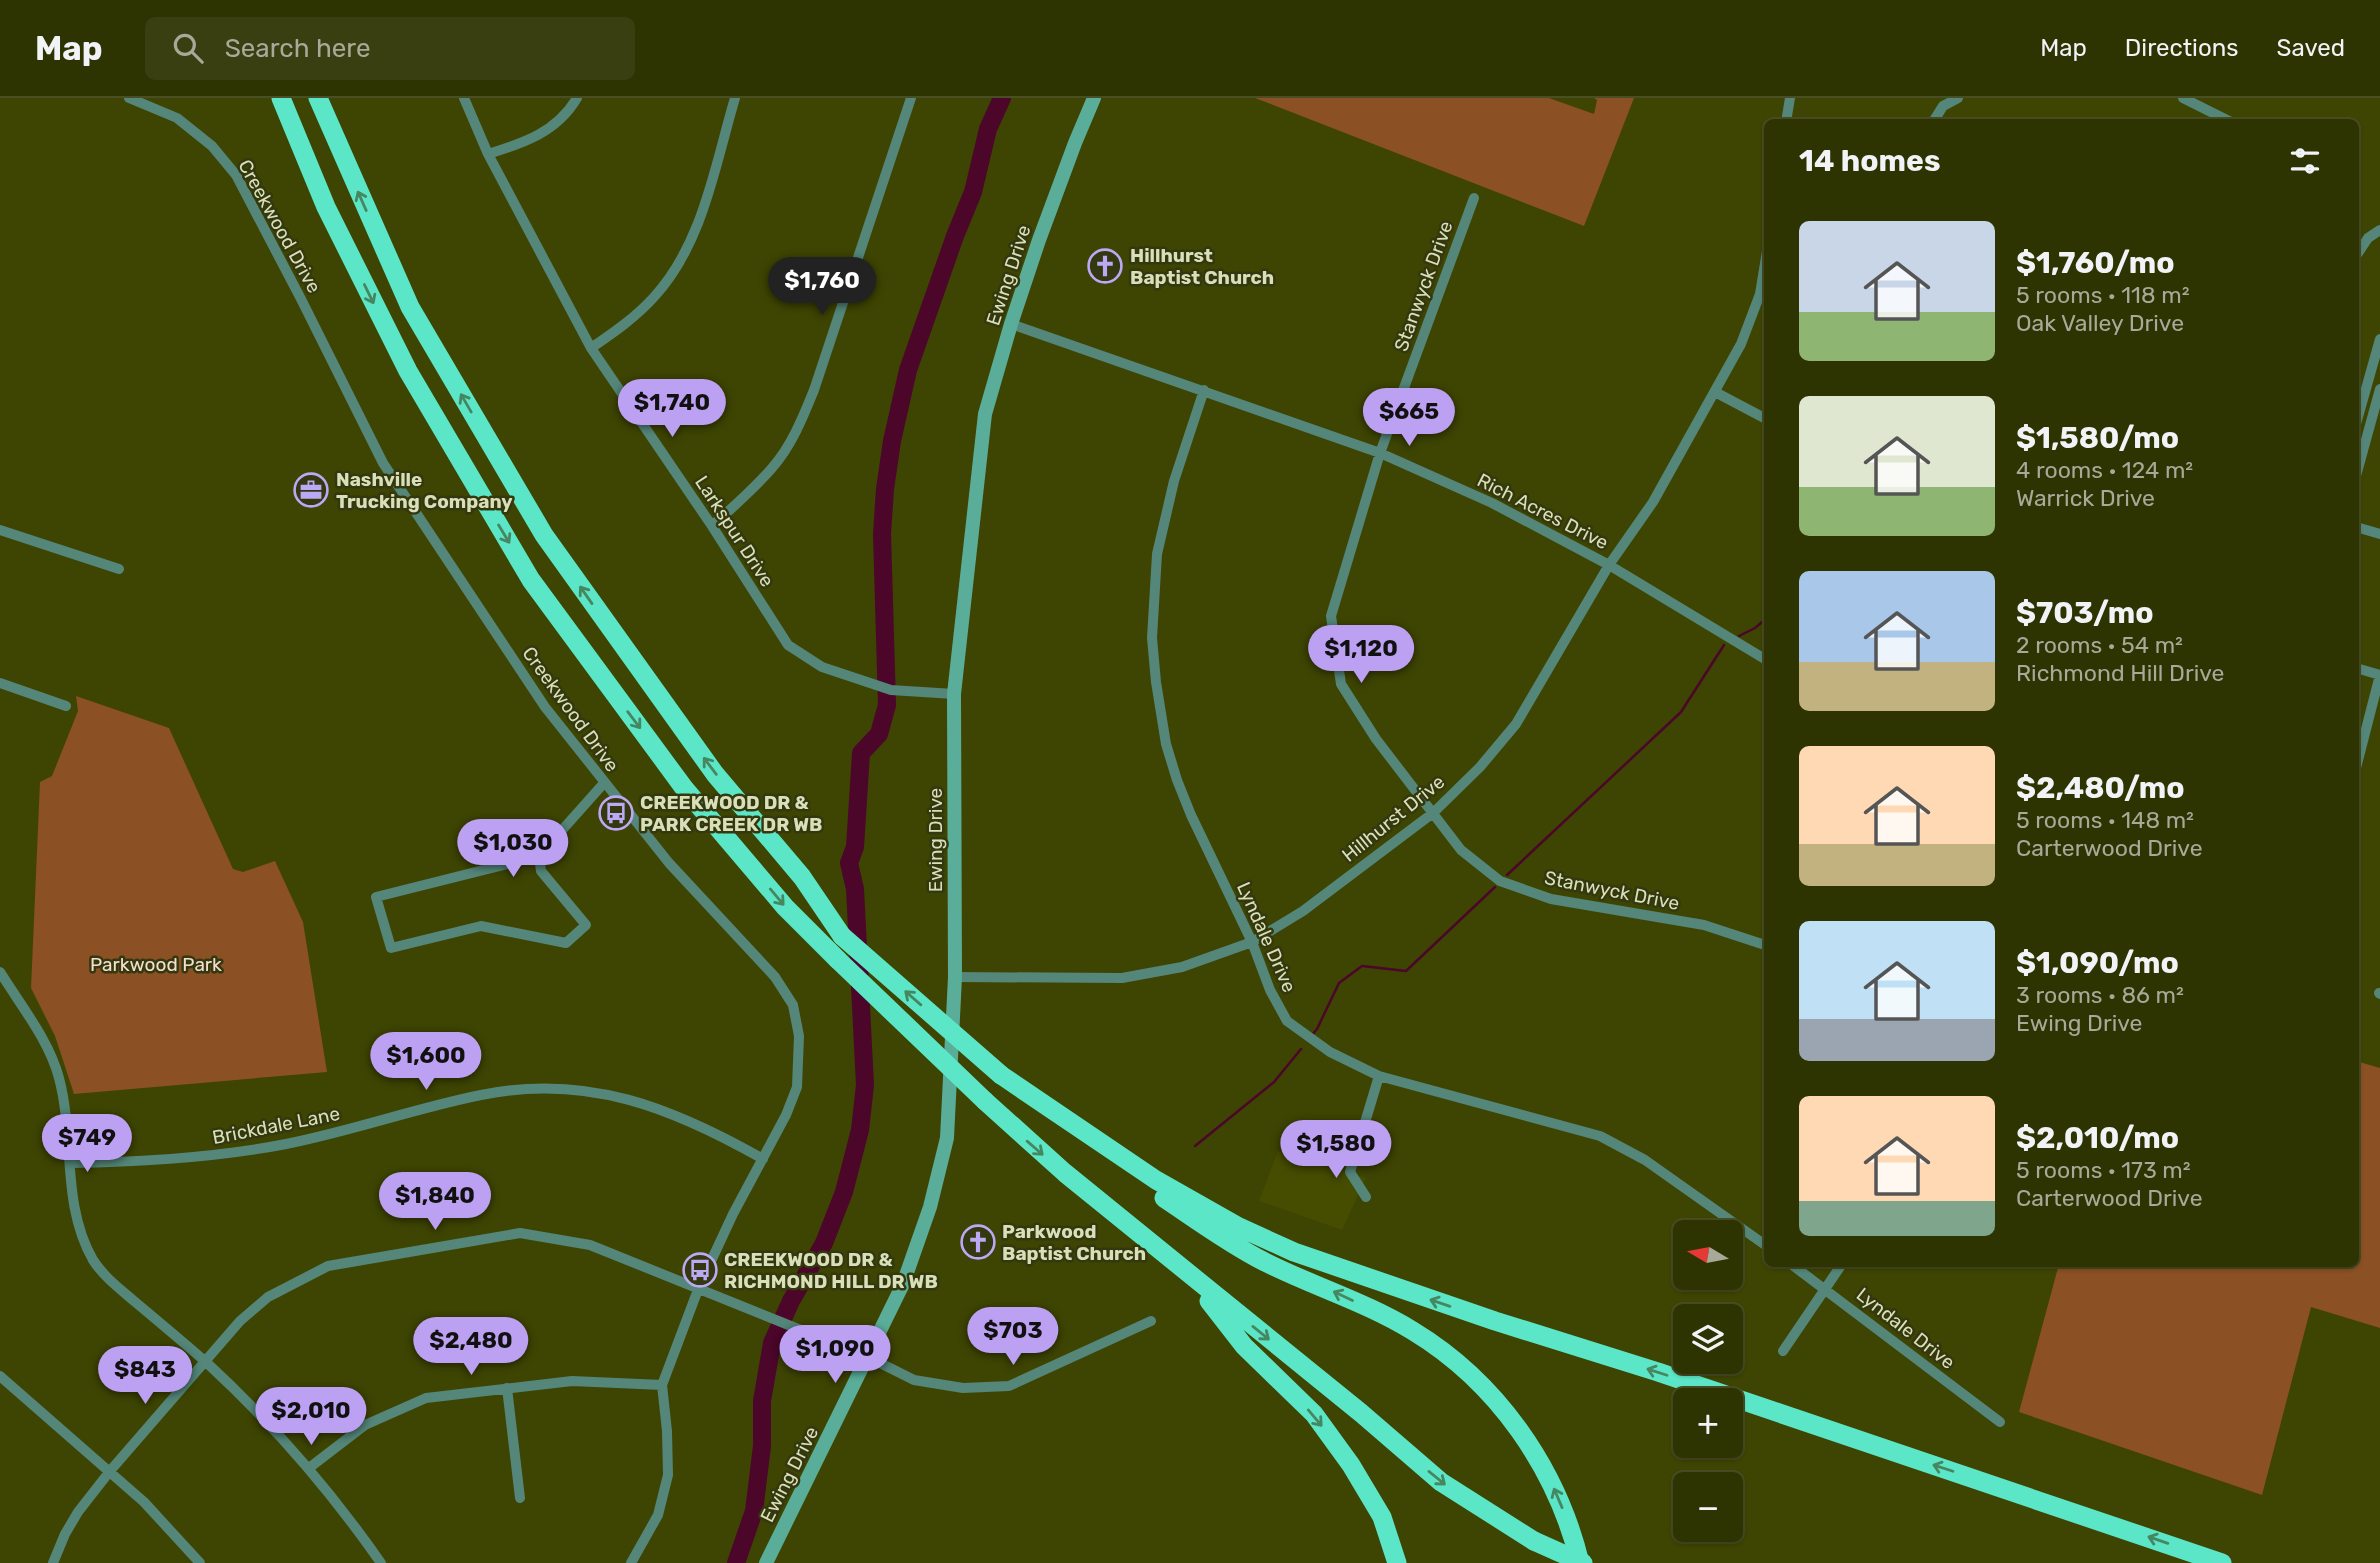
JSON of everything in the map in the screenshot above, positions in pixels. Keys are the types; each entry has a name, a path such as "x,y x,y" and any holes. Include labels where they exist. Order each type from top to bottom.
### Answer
{"highway":[{"path":"281,98 326,207 408,371 531,580 684,788 785,907 985,1101 1065,1173 1361,1413 1441,1482 1534,1541 1582,1563"},
{"path":"318,98 410,307 544,535 699,752 802,877 842,936 1001,1075 1156,1180 1240,1227 1294,1252 2222,1563"},
{"path":"1044,1105 1126,1174 1230,1243 1412,1330 1448,1355 1497,1401 1541,1464 1568,1521 1582,1563"},
{"path":"1189,1275 1244,1346 1314,1414 1382,1517 1397,1563"}],"main road":[{"name":"Ewing Drive","path":"766,1563 903,1284 930,1207 947,1138 955,977 954,694 985,414 1011,324 1074,143 1094,98"}],"street":[{"name":"Creekwood Drive","path":"129,98 177,118 212,146 236,175 383,463 545,708 669,863 775,977 793,1005 799,1036 797,1087 786,1115 733,1214 699,1287 662,1385 668,1475 658,1515 631,1563"},
{"name":"Larkspur Drive","path":"464,98 488,154 591,348 712,526 788,645 822,667 891,690 954,694"},
{"path":"488,154 522,144 548,131 577,98"},
{"path":"591,348 629,321 656,296 681,259 695,234 735,98"},
{"path":"712,526 774,466 798,428 814,390 911,98"},
{"path":"1786,119 1790,98"},
{"path":"1935,119 1943,106 1958,98"},
{"path":"2183,98 2225,119"},
{"name":"Stanwyck Drive","path":"1474,198 1380,453 1331,616 1341,684 1376,739 1461,850 1500,881 1551,899 1704,925 1764,945"},
{"path":"2359,252 2368,238 2380,230"},
{"name":"Hillhurst Drive","path":"955,977 1122,978 1182,967 1252,942 1303,911 1433,813 1480,767 1516,724 1609,565 1653,502 1741,344 1760,294 1764,269"},
{"name":"Rich Acres Drive","path":"1011,324 1380,453 1492,503 1609,565 1764,659"},
{"path":"2359,413 2380,338"},
{"path":"2359,465 2380,388"},
{"name":"Lyndale Drive","path":"1204,390 1174,481 1157,554 1152,638 1156,682 1166,744 1177,780 1252,942 1270,990 1287,1021 1330,1052 1379,1076 1600,1136 1645,1160 1764,1244"},
{"path":"1715,392 1764,418"},
{"path":"2359,528 2380,534"},
{"path":"0,530 118,569"},
{"path":"2359,669 2380,675 2359,756"},
{"path":"0,683 66,706"},
{"path":"539,856 541,871 586,925 566,943 481,926 391,948 376,897 539,856 604,783"},
{"path":"0,972 48,1047 60,1080 71,1163 73,1203 80,1234 95,1262 115,1284 248,1401 309,1468 381,1563"},
{"path":"1366,1198 1350,1172 1379,1076"},
{"name":"Brickdale Lane","path":"71,1163 163,1161 223,1155 288,1144 483,1094 551,1088 629,1099 676,1114 763,1159"},
{"path":"52,1563 78,1512 110,1471 240,1321 268,1297 328,1266 520,1233 590,1245 868,1357 914,1380 963,1388 1009,1386 1151,1321"},
{"name":"Lyndale Drive","path":"1795,1267 2000,1422"},
{"path":"1783,1351 1840,1267"},
{"path":"0,1376 144,1502 200,1563"},
{"path":"309,1468 365,1425 426,1398 572,1381 662,1385"},
{"path":"507,1388 520,1498"}],"shaded area":[{"path":"1278,1151 1366,1178 1342,1230 1259,1201"}],"green space":[{"path":"1255,98 1549,98 1594,114 1597,100 1594,98 1634,98 1584,226"},
{"name":"Parkwood Park","path":"76,696 169,728 233,869 243,872 275,861 303,922 327,1072 74,1094 55,1036 31,988 40,782 52,776 78,711"},
{"path":"2359,1062 2380,1068 2380,1328 2311,1307 2262,1495 2019,1412 2058,1267 2359,1267"}],"waterway":[{"path":"736,1563 754,1511 762,1446 762,1401 772,1343 791,1301 824,1243 844,1192 860,1130 865,1085 855,889 849,863 855,847 861,753 879,734 887,705 882,534 892,441 908,370 973,192 988,129 1002,98"},
{"path":"1739,636 1764,620"},
{"path":"1507,875 1681,712 1724,645"},
{"path":"1311,1036 1339,983 1362,966 1406,971 1495,887"},
{"path":"1195,1146 1274,1082 1301,1049"}],"place":[{"name":"Hillhurst Baptist Church","path":"1105,266"},
{"name":"Nashville Trucking Company","path":"311,490"},
{"name":"CREEKWOOD DR & PARK CREEK DR WB","path":"616,813"},
{"name":"Parkwood Baptist Church","path":"978,1242"},
{"name":"CREEKWOOD DR & RICHMOND HILL DR WB","path":"700,1270"}]}
